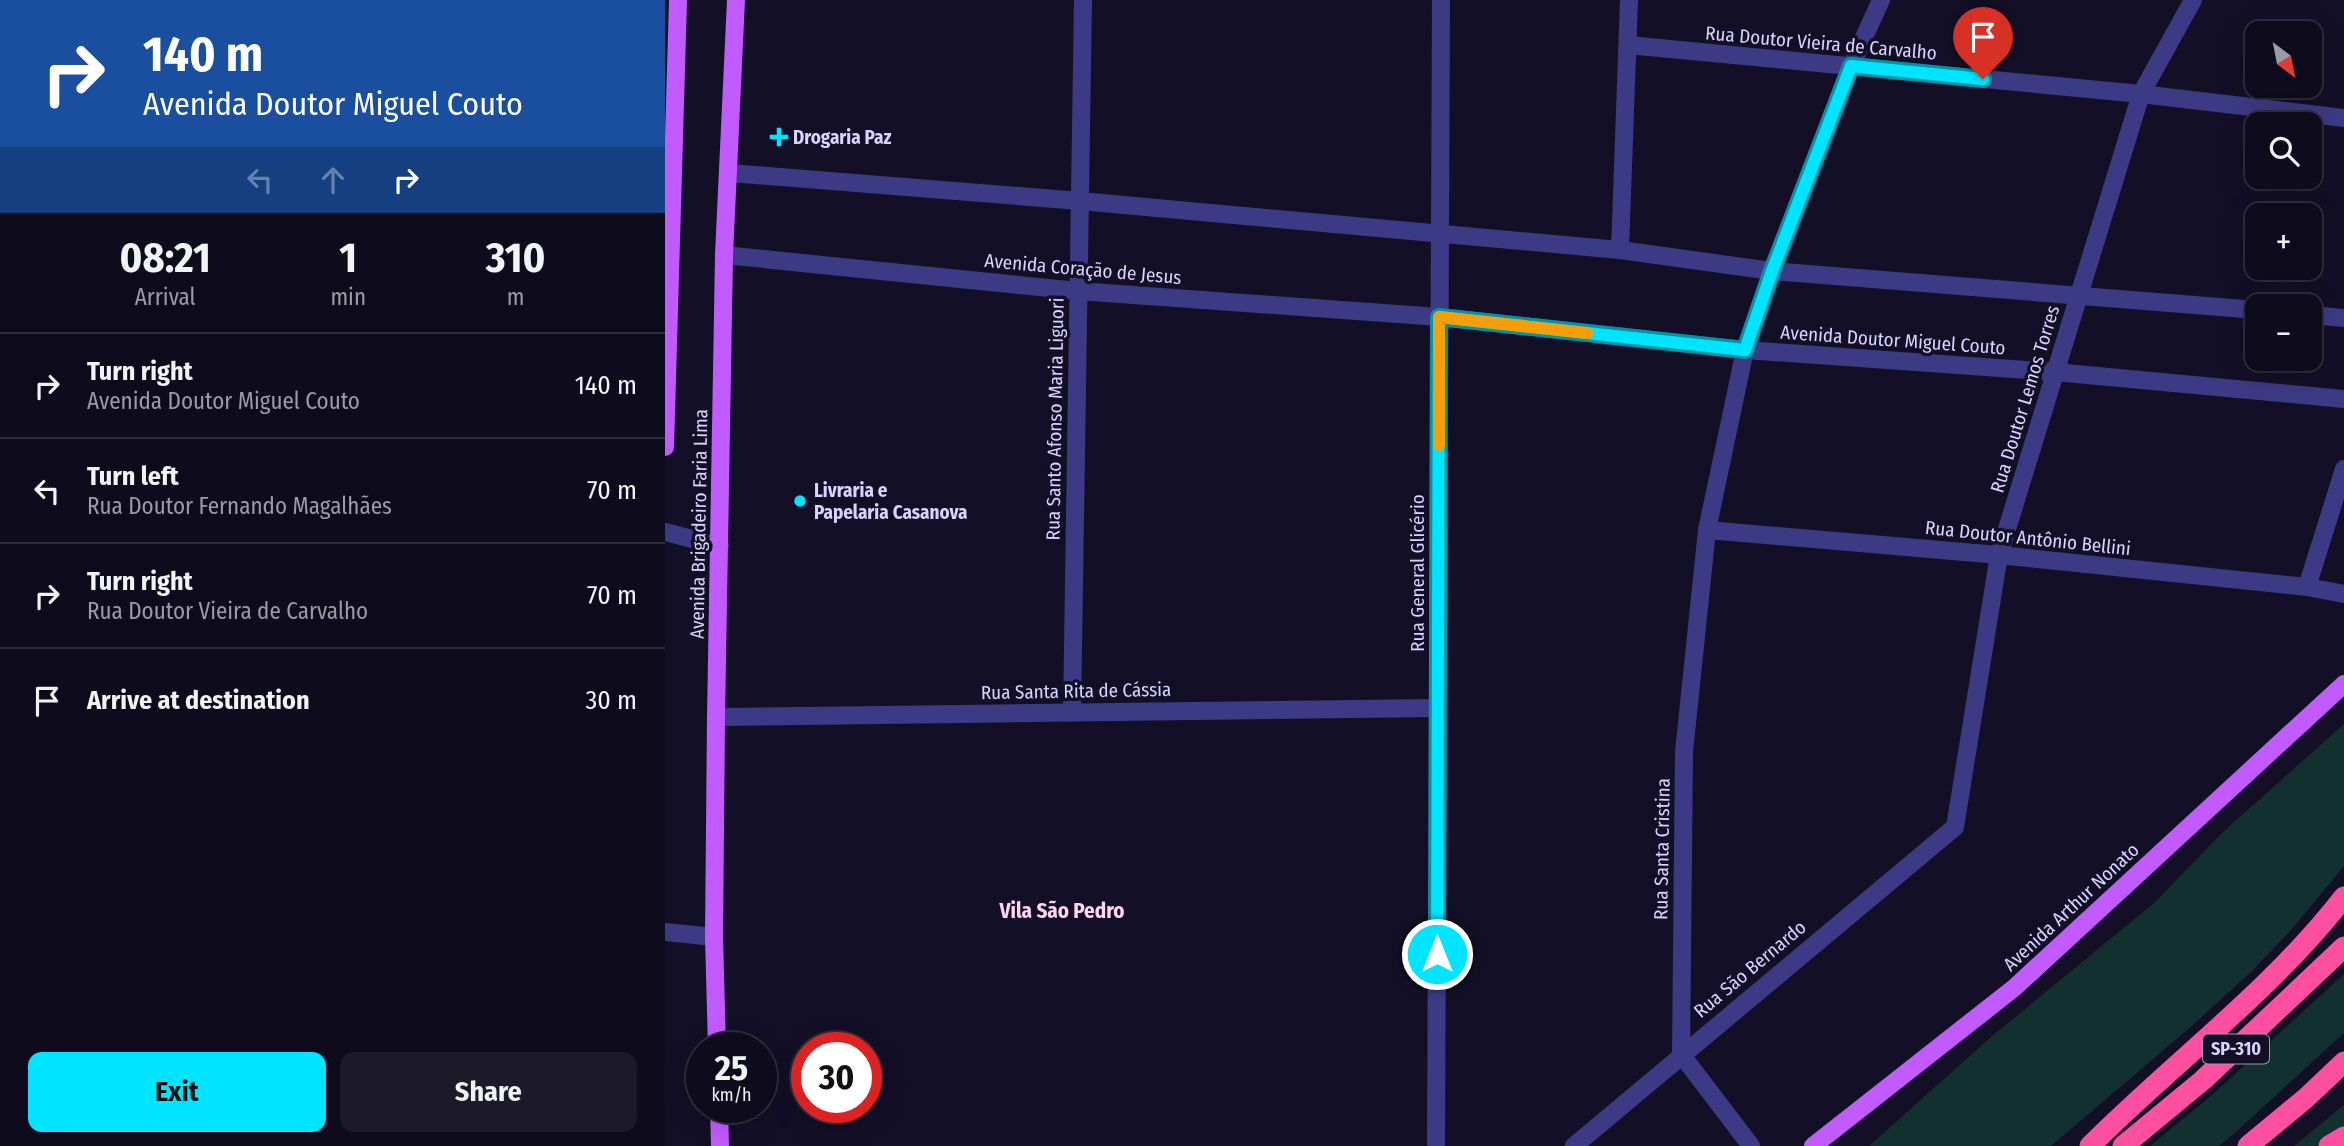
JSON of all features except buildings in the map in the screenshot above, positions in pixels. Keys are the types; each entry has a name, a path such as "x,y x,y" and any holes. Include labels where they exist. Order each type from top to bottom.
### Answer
{"highway":[{"path":"2090,1146 2132,1104 2255,996 2310,941 2344,897"},
{"name":"SP-310","path":"2123,1146 2203,1080 2344,947"},
{"path":"2248,1146 2307,1098 2344,1062"},
{"path":"2329,1146 2344,1137"}],"main road":[{"name":"Avenida Brigadeiro Faria Lima","path":"665,447 678,0"},
{"name":"Avenida Brigadeiro Faria Lima","path":"716,1032 713,937 716,717 725,255 736,0"},
{"name":"Avenida Arthur Nonato","path":"1812,1146 2014,988 2344,684"},
{"path":"719,1123 720,1146"}],"street":[{"name":"Rua Santo Afonso Maria Liguori","path":"1072,712 1083,0"},
{"name":"Rua General Glicério","path":"1436,1146 1441,0"},
{"path":"1621,250 1629,0"},
{"name":"Rua Santa Cristina","path":"1681,1054 1684,752 1707,530 1745,350 1772,271 1851,66 1881,0"},
{"name":"Rua Doutor Lemos Torres","path":"1955,827 1999,555 2141,94 2193,0"},
{"name":"Rua Doutor Vieira de Carvalho","path":"1628,45 2141,94 2344,118"},
{"path":"730,173 1080,201 1621,250 1772,271 2080,293 2245,309"},
{"name":"Avenida Coração de Jesus","path":"725,255 1078,291 1439,317"},
{"path":"2322,316 2344,318"},
{"name":"Avenida Doutor Miguel Couto","path":"1439,317 1745,350 2055,372 2344,399"},
{"path":"2307,587 2344,469"},
{"name":"Rua Doutor Antônio Bellini","path":"1707,530 1999,555 2307,587 2344,594"},
{"path":"665,532 720,546"},
{"name":"Rua Santa Rita de Cássia","path":"716,717 1438,708"},
{"name":"Rua São Bernardo","path":"1574,1146 1955,827"},
{"path":"665,932 713,937"},
{"path":"1681,1054 1751,1146"}],"green space":[{"path":"2344,724 2344,866 2293,928 2252,971 2193,1025 2051,1146 1869,1146 1991,1037 2154,903 2224,831"},
{"path":"2344,974 2344,1033 2237,1131 2219,1146 2150,1146 2211,1096"},
{"path":"2344,1105 2344,1128 2316,1146 2294,1146"}],"slow traffic":[{"path":"1439,445 1439,317 1587,333"}],"place":[{"name":"Drogaria Paz","path":"779,137"},
{"name":"Livraria e Papelaria Casanova","path":"800,501"}],"district":[{"name":"Vila São Pedro","path":"1062,911"}],"route":[{"path":"1437,954 1439,317 1745,350 1772,271 1851,66 1983,79"}]}
